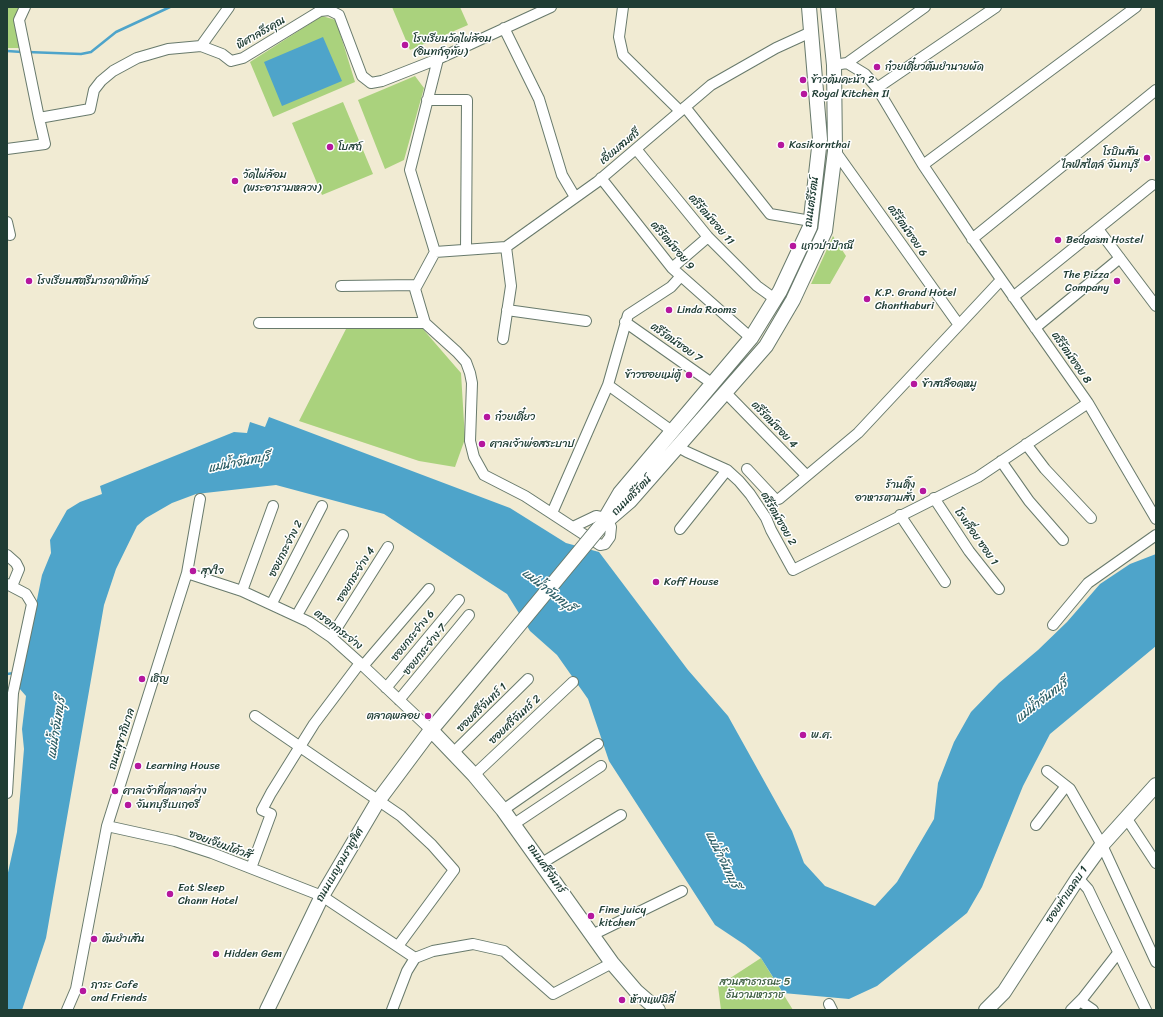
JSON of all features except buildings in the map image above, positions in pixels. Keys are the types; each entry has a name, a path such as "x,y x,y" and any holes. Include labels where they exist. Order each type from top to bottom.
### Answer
{"main road":[{"name":"ถนนตรีรัตน์","path":"431,730 603,523 620,493 751,338 775,299 810,227 811,221 820,140 809,7"},
{"name":"ถนนตรีรัตน์","path":"603,523 630,501 766,346 793,300 825,231 835,150 840,64 828,7"},
{"name":"ถนนศรีจันทร์","path":"431,730 474,775 514,824 612,963 636,991 658,1010"},
{"name":"ถนนเบญจมราชูทิศ","path":"267,1010 322,896 378,801 431,730"},
{"name":"ซอยท่าแฉลบ 1","path":"986,1010 1004,992 1078,878 1102,845 1156,785"}],"street":[{"path":"7,149 47,145 39,118 26,47 19,20 24,7"},
{"path":"201,46 229,7"},
{"name":"พิศาลธีรคุณ","path":"39,118 90,109 94,90 101,81 113,71 137,58 168,49 201,46 222,54 231,61 243,58 320,11 337,11 362,76 371,83 382,81 438,59 551,7"},
{"path":"623,7 619,37 623,55 682,109 770,214 811,221"},
{"path":"840,64 925,7"},
{"path":"877,88 996,7"},
{"path":"923,165 1136,7"},
{"path":"504,28 539,99 562,175 575,197"},
{"name":"เอี่ยมสมศรี","path":"506,247 601,178 711,85 776,48 811,32"},
{"path":"438,59 410,170 435,252 415,289 425,324 457,352 466,362 472,382 470,441 474,458 480,471 488,478 525,496 598,544 603,545 608,542 611,534 596,516 573,527"},
{"name":"ตรีรัตน์ซอย 8","path":"840,64 865,74 877,88 923,165 972,239 1088,403 1156,519"},
{"path":"972,239 1156,90"},
{"path":"428,100 467,100 466,250"},
{"name":"ตรีรัตน์ซอย 11","path":"636,149 708,237 757,286 775,299"},
{"name":"ตรีรัตน์ซอย 6","path":"835,150 959,325"},
{"name":"ตรีรัตน์ซอย 9","path":"601,178 672,268 751,338"},
{"path":"1013,297 1152,185"},
{"path":"7,222 10,235"},
{"path":"1098,228 1156,306"},
{"path":"672,268 708,237"},
{"path":"435,252 506,247 511,286 503,339"},
{"path":"1035,328 1120,258"},
{"path":"552,514 608,385 628,315 671,287 681,276"},
{"path":"747,470 777,500 858,433 1001,280"},
{"path":"341,286 416,285"},
{"path":"508,310 586,321"},
{"name":"ตรีรัตน์ซอย 7","path":"625,322 713,384"},
{"path":"259,323 425,324"},
{"path":"608,385 672,431"},
{"name":"ตรีรัตน์ซอย 4","path":"726,393 806,475"},
{"path":"945,582 900,515 978,476 1088,403"},
{"path":"1026,444 1045,469 1091,518"},
{"name":"ตรีรัตน์ซอย 2","path":"678,447 727,470 750,494 766,518 793,570 900,515"},
{"path":"1001,461 1029,501 1063,540"},
{"path":"680,528 727,470"},
{"name":"โรงเลื่อย ซอย 1","path":"934,498 968,551 998,589"},
{"name":"ถนนสุขาภิบาล","path":"67,1010 76,989 107,826 187,573 200,499"},
{"path":"242,591 273,506"},
{"name":"ซอยกระจ่าง 2","path":"272,604 322,506"},
{"path":"1053,625 1088,583 1156,535"},
{"path":"297,615 343,536"},
{"name":"ซอยกระจ่าง 4","path":"331,637 388,547"},
{"path":"7,556 16,563 19,569 9,585 26,594 32,604 13,693 7,789"},
{"name":"ตรอกกระจ่าง","path":"187,573 242,591 297,615 331,637 431,730"},
{"path":"251,868 271,814 262,810 281,774 299,746 362,665 428,589"},
{"name":"ซอยกระจ่าง 6","path":"386,688 459,600"},
{"name":"ซอยกระจ่าง 7","path":"399,700 469,615"},
{"name":"ซอยศรีจันทร์ 1","path":"453,753 528,680"},
{"name":"ซอยศรีจันทร์ 2","path":"474,775 573,682"},
{"path":"255,716 401,816 418,831 454,870 398,946"},
{"path":"503,810 598,744"},
{"path":"514,824 601,766"},
{"path":"1047,771 1070,789 1102,845 1156,962"},
{"path":"1036,825 1066,786"},
{"path":"542,864 621,815"},
{"path":"1126,819 1156,863"},
{"name":"ซอยเจียมโค้วสี","path":"107,826 175,841 251,868 322,896 416,958"},
{"path":"1078,878 1088,889 1146,1010"},
{"path":"592,935 682,891"},
{"path":"392,1010 407,971 416,958 433,951 473,944 504,951 553,994 612,963"},
{"path":"1071,1010 1080,1001 1118,953"},
{"path":"1080,1001 1093,1010"}],"green space":[{"path":"7,7 21,7 14,24 21,48 7,48"},
{"path":"392,7 460,7 468,25 410,50"},
{"path":"322,16 336,20 355,82 273,117 250,62"},
{"path":"415,76 424,88 404,160 385,169 358,100"},
{"path":"343,102 373,174 322,195 292,123"},
{"path":"833,236 846,256 830,284 811,284"},
{"path":"422,328 461,373 465,439 455,467 419,461 299,421 346,329"},
{"name":"สวนสาธารณะ 5 ธันวามหาราช","path":"761,958 793,1010 721,1010 718,986"}],"water":[{"path":"323,37 342,81 282,106 264,62"},
{"name":"แม่น้ำจันทบุรี","path":"269,417 510,508 566,543 599,552 688,670 728,716 792,831 804,863 825,886 875,906 897,882 934,819 938,783 954,742 971,712 999,683 1038,650 1067,622 1100,584 1130,564 1156,554 1156,646 1050,734 1023,786 982,887 967,913 877,986 849,999 783,993 761,958 745,945 715,925 609,761 588,699 557,655 530,631 507,594 384,514 276,485 196,494 172,503 146,518 137,526 116,569 104,605 46,938 22,1010 7,1010 7,877 17,832 24,749 22,729 26,696 19,688 42,575 51,553 50,540 67,510 80,502 102,494 100,486 234,432 247,433 250,422 265,427"}],"waterway":[{"path":"27,52 81,54 91,52 116,32 170,7"},
{"path":"7,51 22,52"},
{"path":"7,674 14,673"}],"place":[{"name":"โรงเรียนวัดไผ่ล้อม (อินทก์อุทัย)","path":"405,45"},
{"name":"ก๋วยเตี๋ยวต้มยำนายผัด","path":"877,67"},
{"name":"ข้าวต้มคะน้า 2","path":"803,80"},
{"name":"Royal Kitchen II","path":"804,94"},
{"name":"Kasikornthai","path":"781,145"},
{"name":"โบสถ์","path":"330,147"},
{"name":"โรบินสัน ไลฟ์สไตล์ จันทบุรี","path":"1147,158"},
{"name":"วัดไผ่ล้อม (พระอารามหลวง)","path":"235,181"},
{"name":"Bedgasm Hostel","path":"1058,240"},
{"name":"แกวป่าป้าณี","path":"793,246"},
{"name":"โรงเรียนสตรีมารดาพิทักษ์","path":"29,281"},
{"name":"The Pizza Company","path":"1117,281"},
{"name":"K.P. Grand Hotel Chanthaburi","path":"867,299"},
{"name":"Linda Rooms","path":"669,310"},
{"name":"ข้าวซอยแม่ตู้","path":"689,375"},
{"name":"ข้าสเลือดหมู","path":"914,384"},
{"name":"ก๋วยเตี๋ยว","path":"487,417"},
{"name":"ศาลเจ้าพ่อสระบาป","path":"482,444"},
{"name":"ร้านติ๊ง อาหารตามสั่ง","path":"923,491"},
{"name":"สุขใจ","path":"193,571"},
{"name":"Koff House","path":"656,582"},
{"name":"เชิญ","path":"142,679"},
{"name":"ตลาดพลอย","path":"428,716"},
{"name":"พ.ศ.","path":"803,735"},
{"name":"Learning House","path":"138,766"},
{"name":"ศาลเจ้าที่ตลาดล่าง","path":"115,791"},
{"name":"จันทบุรีเบเกอรี่","path":"128,805"},
{"name":"Eat Sleep Chann Hotel","path":"170,894"},
{"name":"Fine juicy kitchen","path":"591,916"},
{"name":"ต้มยำเส้น","path":"94,939"},
{"name":"Hidden Gem","path":"216,954"},
{"name":"ภาระ Cafe and Friends","path":"83,991"},
{"name":"ห้างแฟมิลี่","path":"622,1000"}]}
